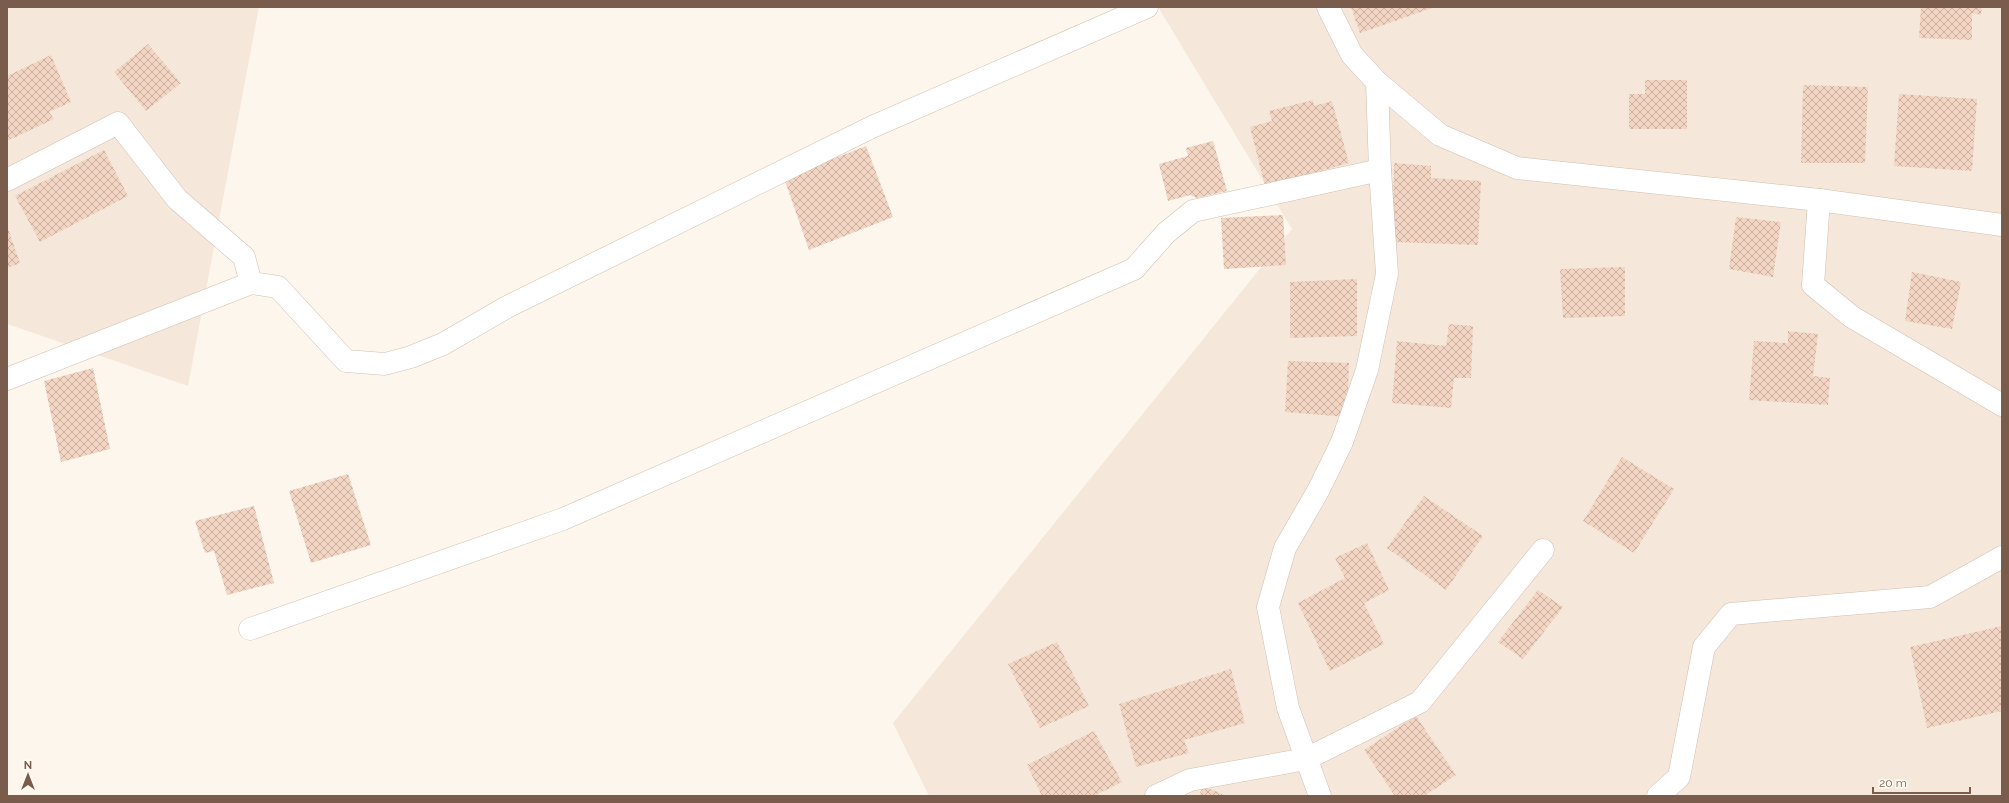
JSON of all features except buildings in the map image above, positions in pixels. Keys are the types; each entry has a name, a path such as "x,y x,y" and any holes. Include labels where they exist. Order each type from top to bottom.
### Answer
{"street":[{"path":"7,379 251,283 278,286 346,361 385,364 411,357 443,344 514,304 872,127 1147,7"},
{"path":"1328,7 1352,55 1377,82 1440,135 1517,168 1819,200 2002,225"},
{"path":"1320,796 1288,708 1268,607 1285,548 1318,491 1342,442 1367,370 1387,274 1380,170 1377,82"},
{"path":"7,180 118,123 177,199 244,257 251,283"},
{"path":"250,629 563,519 1134,269 1166,233 1193,211 1380,170"},
{"path":"1819,200 1813,286 1852,317 2002,405"},
{"path":"1156,796 1190,780 1306,759 1420,702 1543,550"},
{"path":"1658,796 1679,778 1704,647 1731,614 1930,597 2002,556"}],"shaded area":[{"path":"7,7 259,7 188,386 7,324"},
{"path":"1158,7 2002,7 2002,796 929,796 893,723 1292,229"}]}
